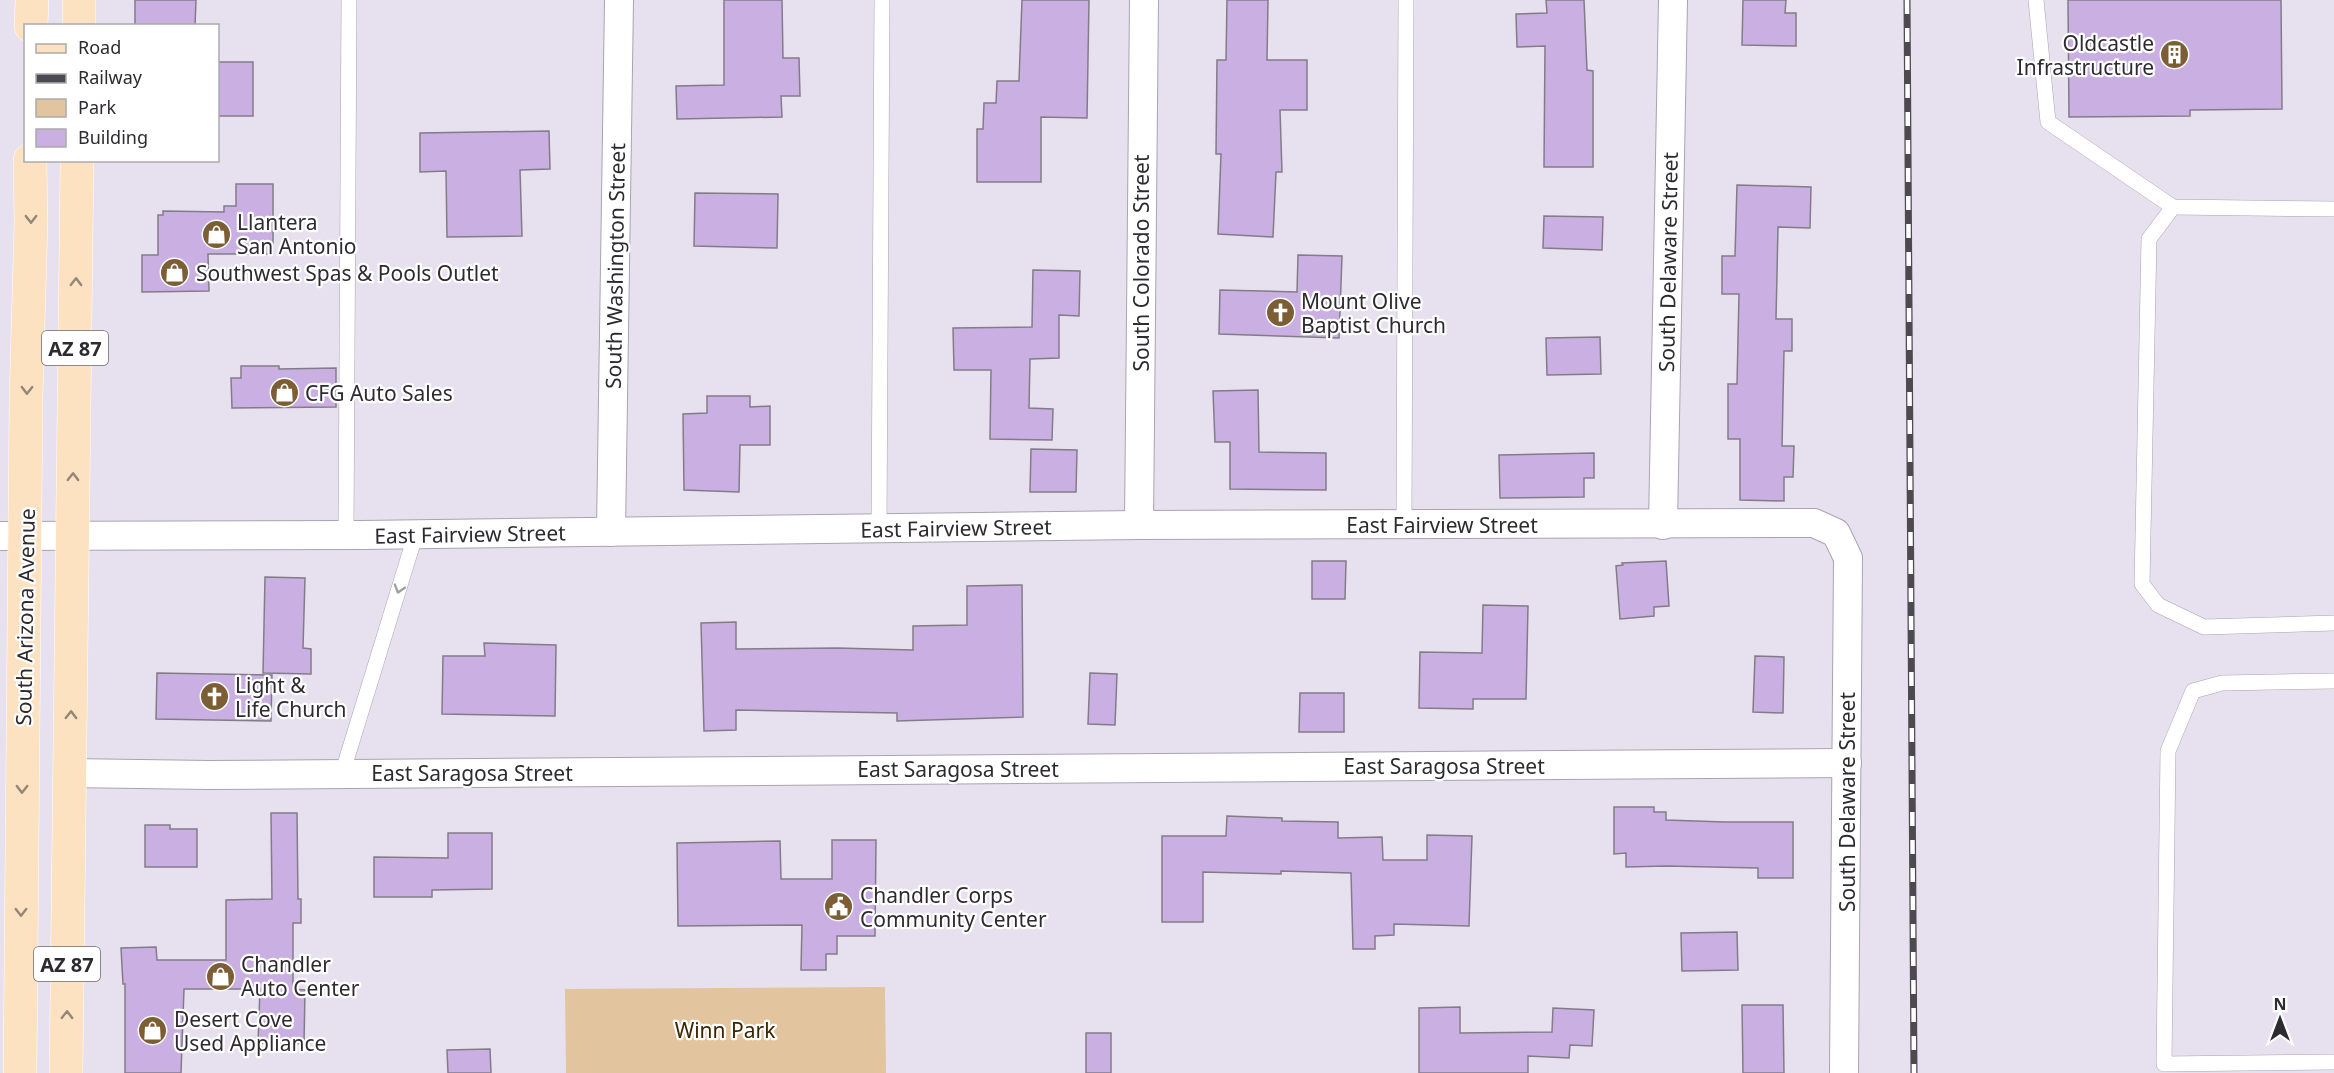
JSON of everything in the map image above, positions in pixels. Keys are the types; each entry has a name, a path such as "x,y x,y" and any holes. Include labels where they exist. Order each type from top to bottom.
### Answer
{"main road":[{"path":"31,24 32,0"},
{"path":"79,0 79,24"},
{"name":"South Arizona Avenue","path":"20,1073 13,536 28,315 30,162"},
{"name":"AZ 87","path":"66,1073 77,162"}],"street":[{"name":"South Washington Street","path":"611,532 619,0"},
{"name":"South Colorado Street","path":"1139,525 1144,0"},
{"name":"South Delaware Street","path":"1663,525 1673,0"},
{"name":"East Fairview Street","path":"13,536 346,535 1139,525 1814,523 1836,533"},
{"name":"South Delaware Street","path":"1836,533 1848,558 1844,1073"},
{"name":"East Saragosa Street","path":"69,773 342,774 1847,763"}],"lane":[{"path":"346,535 349,0"},
{"path":"879,529 882,0"},
{"path":"1404,525 1406,0"},
{"path":"2036,0 2048,122 2173,207 2334,209"},
{"path":"2173,207 2149,238 2142,584 2158,605 2204,627 2334,623"},
{"path":"342,774 416,533"},
{"path":"2334,681 2222,683 2193,691 2168,751 2164,1064 2334,1062"}],"green space":[{"name":"Winn Park","path":"885,987 886,1073 566,1073 565,989"}],"building":[{"path":"135,0 196,0 195,24 135,24"},
{"path":"724,0 782,0 783,58 799,58 800,96 781,96 782,117 677,119 676,86 724,85"},
{"path":"1022,0 1089,0 1087,118 1041,117 1041,182 977,182 977,129 983,129 984,103 996,103 997,81 1019,81"},
{"path":"1227,0 1268,0 1267,60 1307,60 1307,110 1280,110 1282,172 1276,172 1273,237 1218,234 1221,154 1216,154 1217,60 1226,60"},
{"path":"1546,0 1584,0 1587,70 1593,71 1593,167 1544,167 1545,46 1517,47 1516,14 1547,13"},
{"path":"1743,0 1786,0 1785,13 1796,13 1796,46 1742,45"},
{"name":"Oldcastle Infrastructure","path":"2068,0 2281,0 2282,109 2190,110 2190,116 2069,117"},
{"path":"219,62 253,62 253,116 219,116"},
{"path":"549,131 550,169 520,170 522,236 447,237 446,171 420,172 420,133"},
{"name":"Llantera San Antonio","path":"236,184 273,184 273,254 208,254 209,291 142,292 142,255 158,255 158,215 163,215 163,211 224,212 224,206 236,206"},
{"path":"1737,185 1811,187 1810,228 1778,227 1776,319 1792,319 1792,351 1784,351 1782,446 1794,446 1793,477 1784,477 1784,501 1740,500 1740,439 1728,439 1728,384 1737,384 1739,294 1722,294 1722,256 1735,256"},
{"path":"695,193 778,194 777,248 694,246"},
{"path":"1544,216 1603,217 1602,250 1543,248"},
{"name":"Mount Olive Baptist Church","path":"1298,255 1342,256 1339,338 1219,334 1220,290 1297,292"},
{"path":"1033,270 1080,271 1079,316 1059,315 1059,358 1030,359 1029,408 1053,409 1052,440 990,439 991,370 954,370 953,328 1032,327"},
{"path":"1600,337 1601,374 1547,375 1546,338"},
{"name":"CFG Auto Sales","path":"241,366 279,366 279,369 336,368 336,407 232,408 231,378 241,378"},
{"path":"1258,390 1259,452 1326,453 1326,490 1230,489 1230,442 1215,442 1213,391"},
{"path":"707,396 750,396 750,407 770,406 770,445 740,445 739,492 684,490 683,414 707,413"},
{"path":"1031,449 1077,450 1076,492 1030,492"},
{"path":"1594,453 1594,478 1584,478 1584,497 1500,498 1499,455"},
{"path":"1312,561 1346,561 1345,599 1312,599"},
{"path":"1666,561 1669,606 1654,607 1654,616 1620,619 1616,566 1623,565 1622,563"},
{"name":"Light & Life Church","path":"265,577 305,578 303,648 311,649 311,674 263,673"},
{"path":"1022,585 1023,717 897,721 897,713 736,710 736,730 704,731 701,623 736,622 736,649 913,650 913,626 967,625 967,586"},
{"path":"1483,605 1528,606 1526,699 1473,699 1473,709 1419,708 1420,652 1482,653"},
{"path":"484,643 556,645 555,716 442,714 443,656 485,656"},
{"path":"1755,656 1784,657 1783,713 1753,712"},
{"name":"Light & Life Church","path":"157,673 272,675 271,721 156,719"},
{"path":"1090,673 1117,674 1115,725 1088,724"},
{"path":"1300,693 1344,693 1344,732 1299,732"},
{"path":"1614,807 1654,807 1654,812 1666,812 1666,820 1793,822 1793,878 1758,878 1758,868 1626,867 1626,853 1614,854"},
{"path":"271,813 297,813 298,899 301,899 301,923 293,923 293,989 305,990 304,1044 258,1043 260,989 184,989 181,1073 125,1073 125,984 123,984 121,948 156,947 157,960 226,960 226,900 272,899"},
{"path":"1227,816 1282,818 1282,821 1338,822 1338,838 1382,837 1383,860 1427,860 1427,835 1472,836 1469,926 1394,924 1394,935 1375,936 1375,949 1353,949 1351,873 1281,871 1281,874 1203,872 1203,922 1162,922 1162,836 1226,836"},
{"path":"145,825 170,825 170,829 197,829 197,867 145,867"},
{"path":"448,833 492,833 492,889 432,890 432,897 374,897 374,857 448,858"},
{"path":"832,840 876,840 875,936 837,936 837,954 826,954 826,970 801,970 802,925 678,926 677,843 780,841 781,879 832,879"},
{"path":"1737,932 1738,970 1682,971 1681,933"},
{"path":"1742,1005 1783,1005 1784,1073 1743,1073"},
{"path":"1460,1007 1460,1033 1552,1032 1553,1008 1594,1010 1592,1046 1570,1045 1569,1058 1528,1056 1528,1073 1419,1073 1419,1008"},
{"path":"1086,1033 1111,1033 1111,1073 1086,1073"},
{"path":"490,1049 491,1073 448,1073 447,1050"}],"railway":[{"path":"1907,0 1914,1073"}],"place":[{"name":"Oldcastle Infrastructure","path":"2175,55"},
{"name":"Llantera San Antonio","path":"216,234"},
{"name":"Southwest Spas & Pools Outlet","path":"175,273"},
{"name":"Mount Olive Baptist Church","path":"1280,313"},
{"name":"CFG Auto Sales","path":"284,393"},
{"name":"Light & Life Church","path":"214,697"},
{"name":"Chandler Corps Community Center","path":"839,907"},
{"name":"Chandler Auto Center","path":"220,976"},
{"name":"Desert Cove Used Appliance","path":"153,1031"}]}
